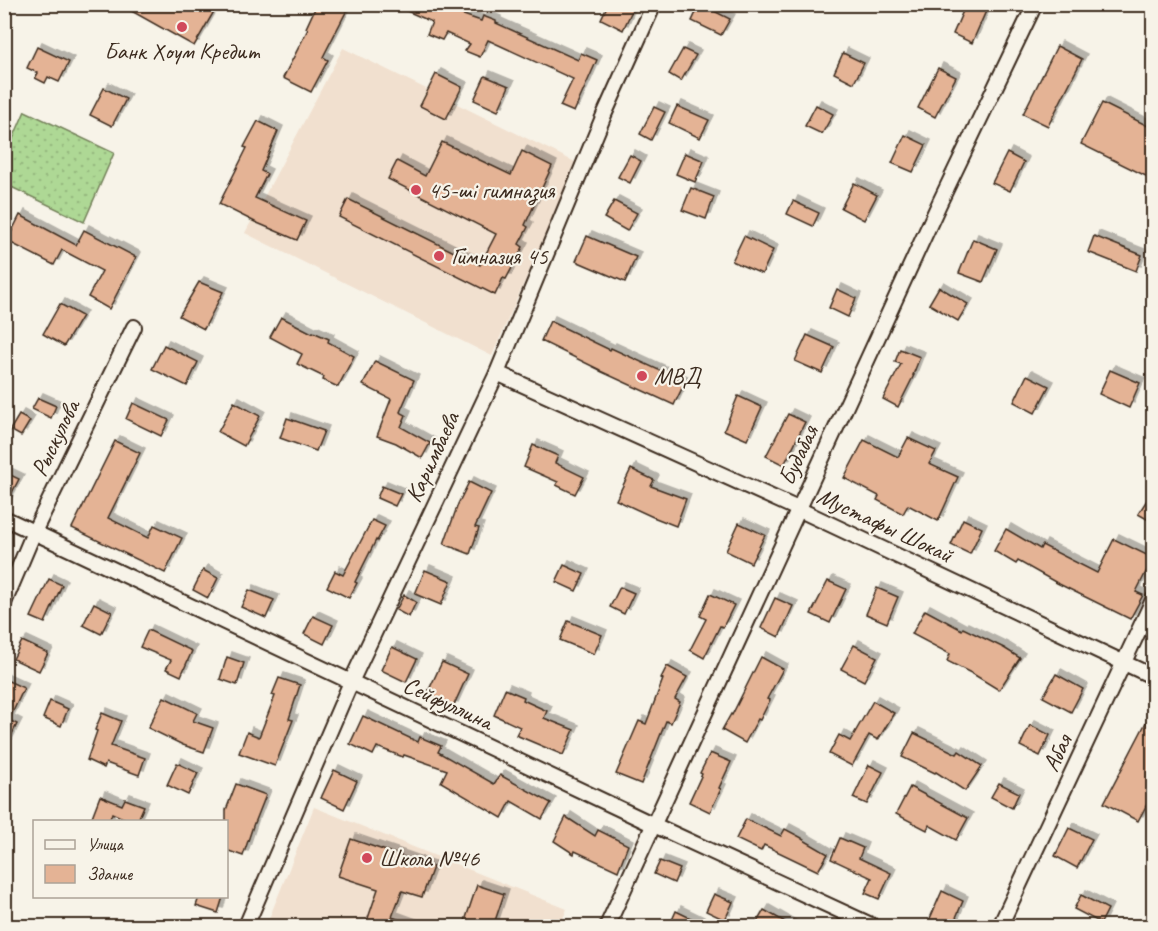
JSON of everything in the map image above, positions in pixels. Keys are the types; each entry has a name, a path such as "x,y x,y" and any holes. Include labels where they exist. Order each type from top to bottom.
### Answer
{"street":[{"name":"Каримбаева","path":"246,927 351,682 497,373 604,114 654,4"},
{"name":"Будабая","path":"607,927 939,204 1035,4"},
{"name":"Рыскулова","path":"4,603 34,532 134,327"},
{"name":"Мустафы Шокай","path":"497,373 798,509 1154,677"},
{"name":"Сейфуллина","path":"4,518 873,927"},
{"name":"Абая","path":"1000,927 1154,598"}],"shaded area":[{"name":"45-ші гимназия","path":"343,48 575,162 492,356 245,233"},
{"name":"Школа №46","path":"314,807 567,909 560,926 266,926"}],"green space":[{"path":"25,111 114,153 84,222 5,184 5,157"}],"building":[{"name":"Банк Хоум Кредит","path":"119,4 209,4 216,8 194,46"},
{"path":"317,4 337,4 347,10 323,57 328,60 311,92 283,78 308,29 306,28"},
{"path":"391,4 455,4 452,11 481,21 483,16 496,21 496,23 578,60 581,53 597,60 574,112 560,106 573,79 488,40 480,57 465,51 470,44 446,33 442,40 427,34 432,22"},
{"path":"608,4 635,4 623,30 601,19"},
{"path":"700,4 730,19 721,35 692,21"},
{"path":"966,4 972,4 986,11 972,43 953,34"},
{"path":"1057,46 1082,59 1048,126 1023,114"},
{"path":"37,47 69,62 59,82 48,77 45,83 35,78 38,73 27,68"},
{"path":"683,49 696,55 681,81 669,74"},
{"path":"843,53 864,63 854,83 834,73"},
{"path":"938,68 956,77 935,117 918,108"},
{"path":"436,74 462,87 446,119 420,106"},
{"path":"485,76 509,86 498,111 474,100"},
{"path":"104,88 126,99 112,126 90,115"},
{"path":"1102,103 1154,129 1154,180 1081,144"},
{"path":"816,105 833,114 822,134 805,126"},
{"path":"677,106 709,120 700,138 669,123"},
{"path":"654,107 665,112 651,140 640,134"},
{"path":"258,121 278,131 261,171 267,174 255,198 306,221 297,240 219,204"},
{"path":"905,135 926,145 913,172 892,163"},
{"path":"442,142 511,175 522,151 552,166 525,225 528,227 519,244 523,247 495,295 339,217 348,199 480,265 496,234 388,179 397,161 425,176"},
{"path":"685,153 704,161 695,182 676,174"},
{"path":"1007,153 1024,162 1010,191 992,183"},
{"path":"630,155 641,161 630,183 618,177"},
{"path":"854,183 877,195 864,220 841,208"},
{"path":"691,188 714,197 706,219 682,210"},
{"path":"614,201 637,213 627,231 604,218"},
{"path":"793,201 819,213 813,226 787,214"},
{"path":"20,215 76,245 84,230 136,257 109,309 88,297 102,271 62,250 54,265 7,241"},
{"path":"587,236 636,257 625,282 576,261"},
{"path":"744,236 773,250 762,274 732,261"},
{"path":"1094,236 1142,255 1136,271 1088,252"},
{"path":"973,239 997,249 983,282 959,273"},
{"path":"199,282 223,292 204,329 179,316"},
{"path":"939,287 968,304 958,321 929,304"},
{"path":"837,289 856,298 848,317 829,308"},
{"path":"60,304 82,316 64,346 43,334"},
{"path":"281,317 329,339 328,342 354,356 338,387 323,380 324,377 297,364 302,354 270,337"},
{"path":"550,321 685,382 674,405 541,341"},
{"path":"807,335 834,347 822,373 795,361"},
{"path":"164,345 198,362 187,386 152,369"},
{"path":"900,349 920,357 898,407 883,399 901,364 895,362"},
{"path":"375,361 414,380 400,412 406,415 401,427 430,443 422,458 396,443 377,436 391,399 363,385"},
{"path":"1110,370 1140,383 1129,408 1099,394"},
{"path":"1027,375 1049,386 1035,413 1014,402"},
{"path":"738,396 762,407 747,440 724,430"},
{"path":"38,398 56,406 51,418 32,409"},
{"path":"234,402 260,416 244,446 218,432"},
{"path":"133,403 169,420 161,436 126,419"},
{"path":"788,414 805,422 784,465 766,456"},
{"path":"19,415 30,421 21,436 10,430"},
{"path":"287,418 324,431 316,451 280,438"},
{"path":"908,438 936,451 929,464 958,477 938,521 908,505 903,514 877,500 879,496 844,478 864,440 898,457"},
{"path":"115,441 140,453 108,518 148,538 154,525 182,538 165,573 72,528"},
{"path":"533,445 558,456 555,463 584,477 575,494 556,485 558,482 524,467"},
{"path":"631,469 654,480 651,486 686,499 676,526 616,500"},
{"path":"4,472 19,479 4,508"},
{"path":"469,482 491,493 475,527 479,528 470,554 444,544 458,504"},
{"path":"382,486 401,494 395,506 377,498"},
{"path":"1154,489 1154,523 1138,514"},
{"path":"963,519 982,528 970,554 951,545"},
{"path":"372,520 385,526 349,598 327,587 335,571 343,575"},
{"path":"739,523 765,535 751,563 726,551"},
{"path":"1006,529 1040,549 1042,545 1097,573 1114,539 1153,558 1136,592 1143,595 1130,619 994,551"},
{"path":"564,565 584,574 576,591 556,582"},
{"path":"203,570 218,578 208,598 193,590"},
{"path":"425,570 451,581 441,605 415,594"},
{"path":"49,579 62,585 45,623 31,617"},
{"path":"828,581 846,589 830,623 811,614"},
{"path":"620,587 634,593 624,614 610,607"},
{"path":"877,588 898,597 887,623 866,614"},
{"path":"249,590 274,600 266,618 241,607"},
{"path":"710,594 734,605 723,627 720,626 704,658 690,650 706,619 700,616"},
{"path":"404,595 416,602 409,617 396,610"},
{"path":"775,598 793,606 779,637 761,628"},
{"path":"94,603 112,612 101,634 83,625"},
{"path":"925,610 1020,658 999,690 947,661 950,654 912,634"},
{"path":"313,616 333,625 324,644 304,634"},
{"path":"568,621 602,635 594,654 560,640"},
{"path":"148,630 192,651 181,676 166,669 171,660 140,647"},
{"path":"22,641 48,653 39,671 13,659"},
{"path":"854,645 877,657 864,681 841,669"},
{"path":"392,647 417,659 406,682 381,670"},
{"path":"227,657 244,663 237,685 220,679"},
{"path":"761,657 783,669 767,699 770,700 760,720 758,719 745,743 722,730"},
{"path":"442,662 468,674 453,707 427,694"},
{"path":"667,666 687,677 675,699 680,702 671,723 666,721 641,784 616,774 639,721 646,724"},
{"path":"1056,674 1083,689 1071,712 1043,697"},
{"path":"279,678 300,685 289,719 293,720 275,766 239,753 247,732 259,737 275,696 272,695"},
{"path":"4,679 24,688 9,720 17,724 4,750"},
{"path":"505,689 547,711 544,718 574,730 563,755 516,735 520,727 494,715"},
{"path":"164,697 197,713 193,721 213,728 204,752 183,745 148,728"},
{"path":"50,701 68,709 61,726 43,718"},
{"path":"873,701 894,713 878,740 869,735 852,766 829,754 839,735 850,741"},
{"path":"1154,707 1154,791 1138,821 1104,803"},
{"path":"102,713 121,721 111,746 145,758 139,775 106,763 104,768 87,760"},
{"path":"363,716 418,742 420,737 441,746 438,752 494,784 500,775 551,803 542,819 511,801 502,818 441,782 447,770 377,747 373,755 350,744"},
{"path":"1030,725 1050,735 1040,756 1020,746"},
{"path":"914,733 957,754 959,751 982,766 965,791 936,772 902,757"},
{"path":"710,753 731,762 710,812 689,802"},
{"path":"177,763 198,773 188,795 167,785"},
{"path":"869,765 883,772 867,804 853,798"},
{"path":"334,770 357,781 344,809 321,798"},
{"path":"999,783 1019,793 1012,808 991,797"},
{"path":"236,784 266,795 243,856 228,851 226,810"},
{"path":"910,787 968,818 956,840 929,825 927,830 896,814"},
{"path":"100,796 122,805 125,799 144,806 138,820 128,820 112,813 110,820 91,820"},
{"path":"566,817 595,836 598,830 628,845 618,871 575,851 574,854 554,841"},
{"path":"746,819 781,836 785,829 828,854 818,871 764,845 761,851 736,839"},
{"path":"1069,828 1092,839 1077,868 1055,856"},
{"path":"840,838 863,848 859,858 891,873 879,899 865,893 872,878 831,859"},
{"path":"351,839 433,867 422,897 402,891 392,917 414,925 414,927 365,927 378,889 338,876"},
{"path":"660,861 680,869 674,883 654,874"},
{"path":"477,885 504,894 493,927 463,927"},
{"path":"942,891 963,901 952,927 935,927 928,923"},
{"path":"714,894 733,902 725,920 706,911"},
{"path":"1081,895 1108,909 1101,923 1074,909"},
{"path":"199,898 223,898 218,913 196,906"},
{"path":"764,910 794,927 754,927"},
{"path":"676,911 709,927 669,927"}],"place":[{"name":"Банк Хоум Кредит","path":"182,27"},
{"name":"45-ші гимназия","path":"416,190"},
{"name":"Гимназия 45","path":"439,256"},
{"name":"МВД","path":"642,376"},
{"name":"Школа №46","path":"367,858"}]}
